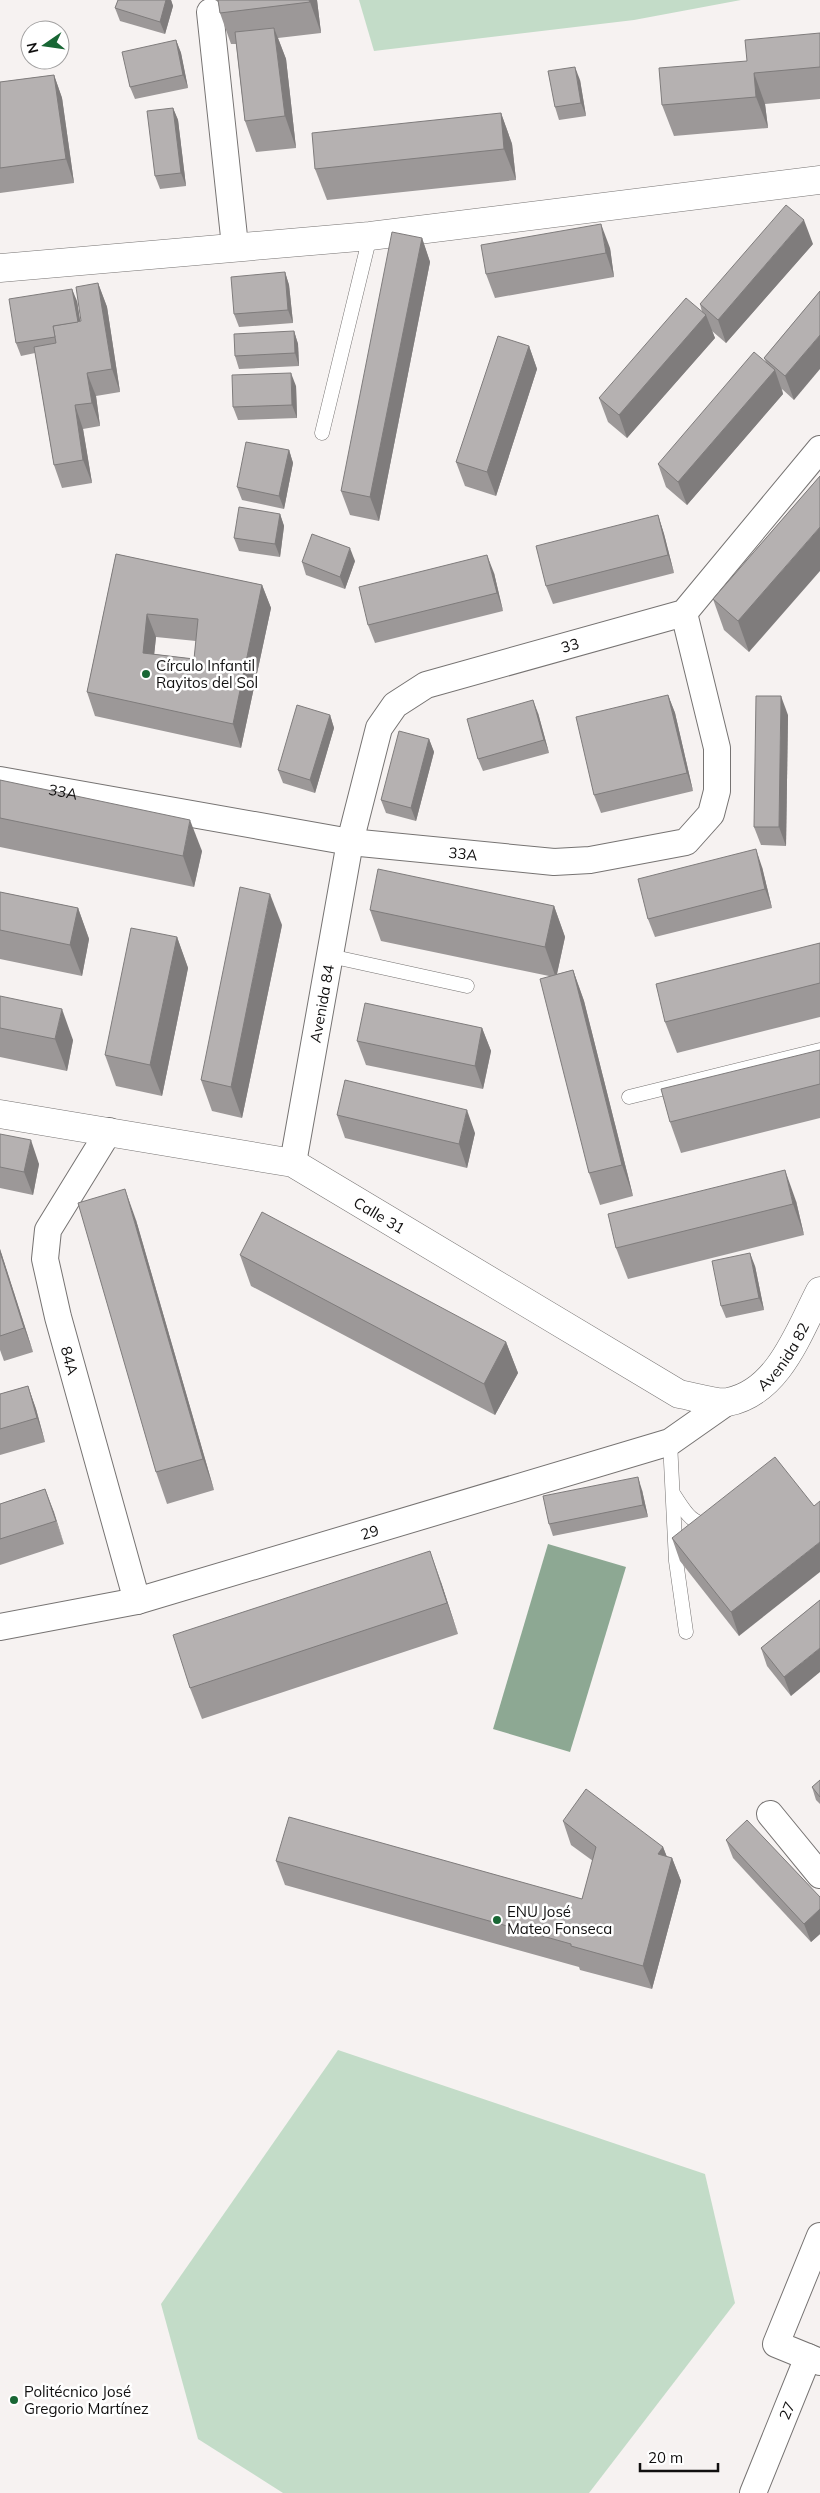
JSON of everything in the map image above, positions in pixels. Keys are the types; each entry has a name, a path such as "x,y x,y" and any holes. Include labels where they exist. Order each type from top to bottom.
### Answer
{"street":[{"path":"210,12 235,246"},
{"path":"0,268 235,246 370,236 820,180"},
{"path":"684,613 820,449"},
{"name":"33A","path":"0,780 350,842 554,862 590,860 686,842 710,814 717,791 716,748 684,613"},
{"name":"33","path":"350,842 379,728 396,705 426,684 684,613"},
{"name":"Avenida 84","path":"293,1163 350,842"},
{"name":"Calle 31","path":"0,1114 293,1163 679,1394 727,1402"},
{"name":"84A","path":"110,1131 48,1230 45,1259 58,1317 137,1600"},
{"name":"Avenida 82","path":"727,1402 754,1392 783,1361 820,1291"},
{"name":"29","path":"0,1627 137,1600 670,1442 727,1402"},
{"path":"770,1814 820,1875"},
{"path":"814,2360 776,2344 820,2236"},
{"name":"27","path":"753,2493 814,2360"}],"lane":[{"path":"322,433 370,236"},
{"path":"330,956 466,986"},
{"path":"630,1097 820,1050"},
{"path":"670,1442 676,1561 686,1632"},
{"path":"674,1495 692,1520 703,1524 718,1521 725,1516"}],"shaded area":[{"path":"359,0 741,0 634,20 374,51"},
{"path":"548,1544 626,1567 570,1752 493,1729"},
{"path":"338,2050 705,2174 735,2303 589,2493 283,2493 198,2439 161,2304"}],"building":[{"path":"118,0 166,0 160,22 115,8"},
{"path":"218,0 309,0 310,2 220,13"},
{"path":"274,28 285,116 245,121 235,32"},
{"path":"820,33 820,67 754,73 756,97 662,105 659,68 747,61 745,40"},
{"path":"176,40 183,75 130,87 122,52"},
{"path":"575,67 581,103 555,107 548,71"},
{"path":"54,75 66,159 0,168 0,82"},
{"path":"173,108 181,173 155,176 147,111"},
{"path":"501,113 504,149 315,169 312,133"},
{"path":"786,205 804,220 718,320 700,304"},
{"path":"601,224 606,253 486,274 481,245"},
{"path":"392,232 422,238 370,497 341,491"},
{"path":"285,272 288,310 234,314 231,277"},
{"path":"98,283 112,369 87,373 92,403 75,405 83,460 54,465 34,347 56,343 53,326 81,321 76,287"},
{"path":"72,289 78,322 53,326 55,337 16,343 9,299"},
{"path":"820,291 820,335 785,376 764,358"},
{"path":"686,298 706,315 619,415 599,398"},
{"path":"294,331 295,353 235,356 234,334"},
{"path":"498,336 529,346 487,472 456,462"},
{"path":"754,352 775,370 678,482 658,464"},
{"path":"291,373 292,405 233,407 232,375"},
{"path":"246,442 289,450 279,496 237,487"},
{"path":"820,476 820,527 738,621 713,599"},
{"path":"239,507 280,514 275,544 234,538"},
{"path":"658,515 668,555 546,586 536,546"},
{"path":"312,534 350,548 340,577 302,562"},
{"path":"116,554 262,585 233,724 87,692","holes":["147,614 198,619 194,659 143,653"]},
{"path":"487,555 497,593 368,625 359,587"},
{"path":"668,695 687,773 594,795 576,717"},
{"path":"756,696 781,696 779,827 754,827"},
{"path":"533,700 544,740 478,759 467,719"},
{"path":"297,705 330,715 310,780 278,770"},
{"path":"399,731 429,739 411,808 381,800"},
{"path":"0,780 190,820 183,856 0,818"},
{"path":"756,849 765,889 648,919 638,879"},
{"path":"378,869 554,906 545,947 370,910"},
{"path":"240,887 270,894 231,1087 201,1080"},
{"path":"0,892 78,908 70,945 0,930"},
{"path":"131,928 177,937 150,1065 105,1055"},
{"path":"820,943 820,983 665,1022 656,984"},
{"path":"573,970 622,1165 589,1173 540,979"},
{"path":"0,996 62,1009 55,1039 0,1028"},
{"path":"365,1003 482,1028 475,1066 357,1041"},
{"path":"820,1050 820,1084 670,1122 661,1089"},
{"path":"345,1080 467,1110 459,1144 337,1115"},
{"path":"0,1134 31,1140 24,1172 0,1167"},
{"path":"785,1170 793,1204 616,1248 608,1214"},
{"path":"125,1189 203,1459 156,1472 78,1203"},
{"path":"262,1212 506,1342 484,1384 240,1255"},
{"path":"0,1252 24,1328 0,1336"},
{"path":"750,1253 759,1298 721,1306 712,1261"},
{"path":"28,1386 37,1418 0,1429 0,1394"},
{"path":"775,1457 814,1506 820,1501 820,1542 731,1612 672,1538"},
{"path":"638,1477 643,1505 549,1524 543,1496"},
{"path":"45,1489 56,1521 0,1539 0,1504"},
{"path":"430,1551 447,1603 190,1688 173,1635"},
{"path":"820,1600 820,1648 784,1677 761,1648"},
{"path":"820,1780 820,1797 812,1787"},
{"path":"586,1789 663,1847 658,1854 672,1858 643,1966 276,1861 289,1817 582,1899 596,1847 563,1821"},
{"path":"747,1820 820,1897 820,1909 804,1924 726,1840"}],"place":[{"name":"Círculo Infantil Rayitos del Sol","path":"146,674"},
{"name":"ENU José Mateo Fonseca","path":"497,1920"},
{"name":"Politécnico José Gregorio Martínez","path":"14,2400"}]}
